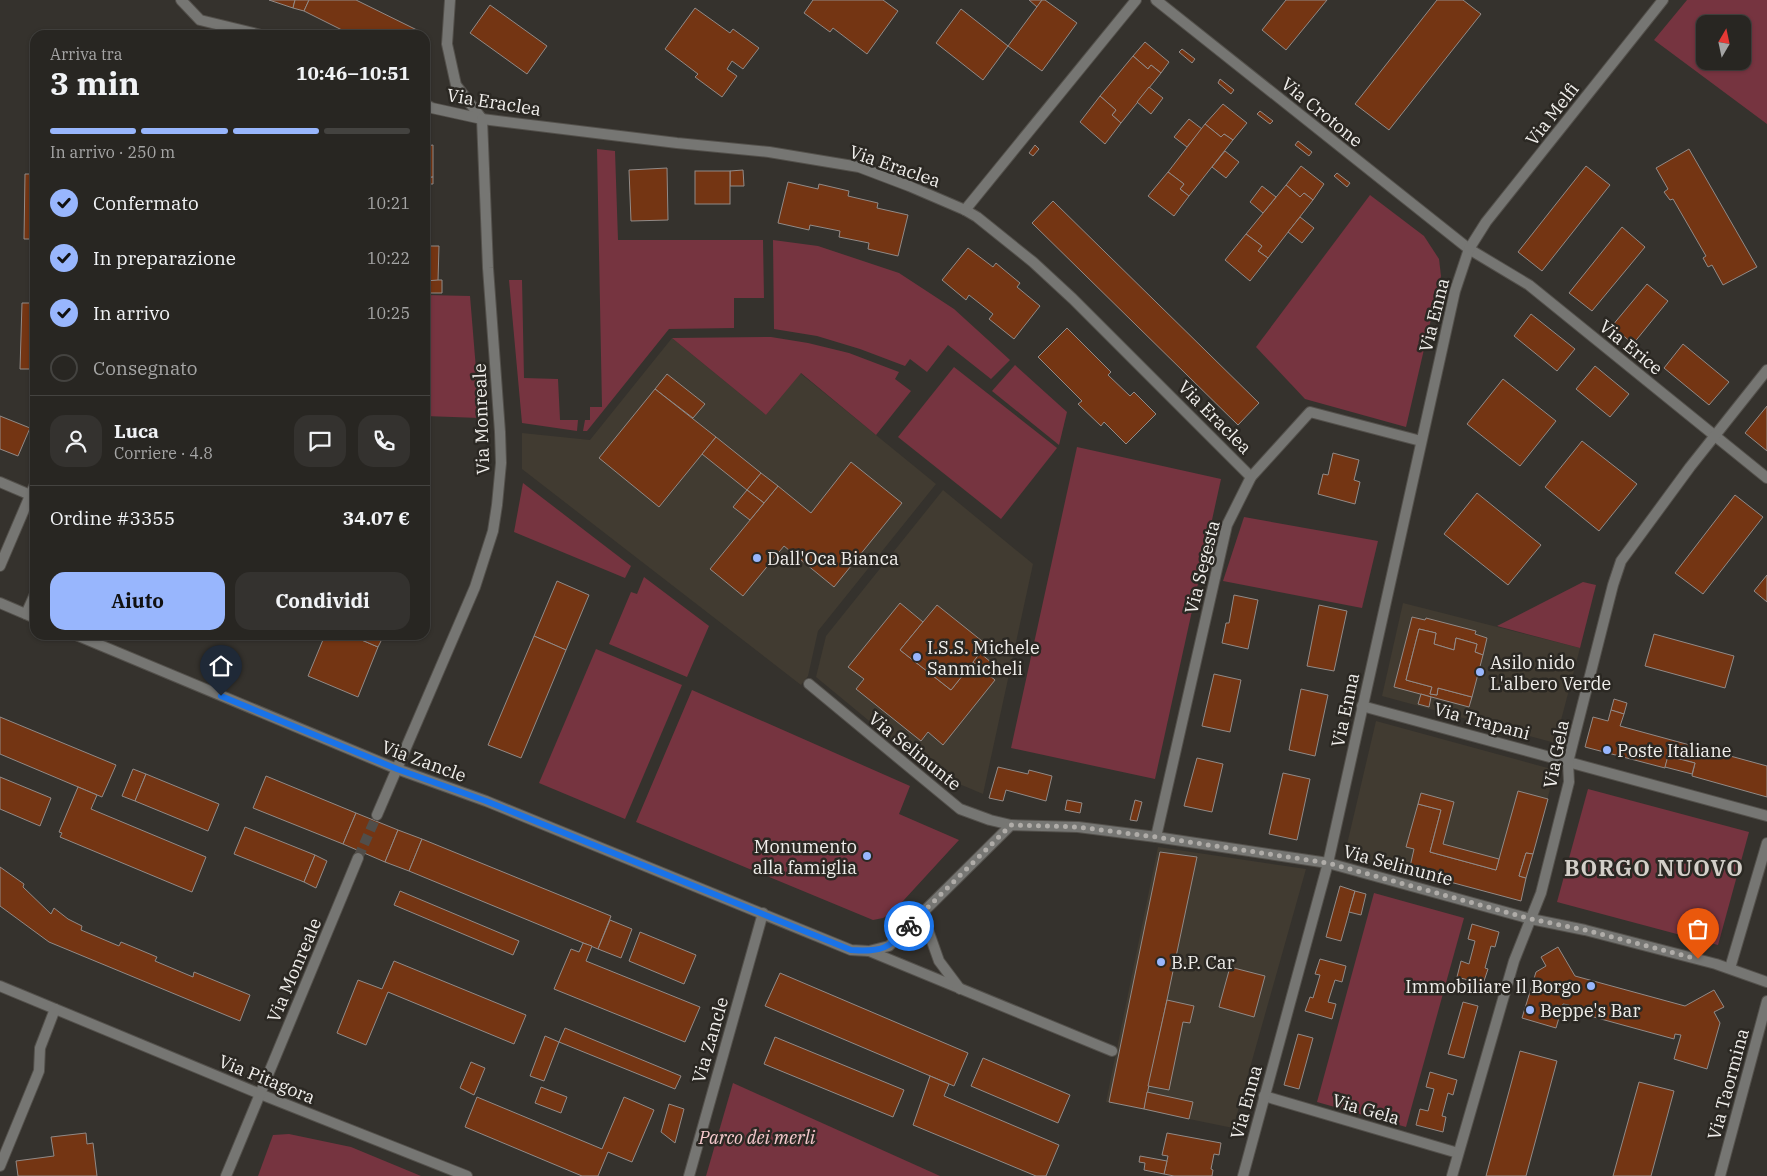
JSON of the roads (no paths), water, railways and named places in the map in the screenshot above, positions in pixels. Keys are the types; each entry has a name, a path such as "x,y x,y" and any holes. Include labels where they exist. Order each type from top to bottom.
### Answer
{"street":[{"path":"181,0 200,20 240,30"},
{"path":"450,0 447,44 456,85 482,119"},
{"path":"965,210 1136,0"},
{"name":"Via Crotone","path":"1156,0 1469,249"},
{"name":"Via Melfi","path":"1469,249 1486,222 1663,0"},
{"name":"Via Eraclea","path":"430,107 482,119 677,143 769,152 859,167 905,184 965,210 977,216 1033,262 1073,299 1251,477"},
{"name":"Via Monreale","path":"377,815 475,587 493,531 501,464 488,268 482,119"},
{"name":"Via Erice","path":"1469,249 1530,285 1767,478"},
{"name":"Via Enna","path":"1243,1176 1328,863 1455,291 1469,249"},
{"name":"Via Gela","path":"1452,1176 1514,961 1541,892 1569,782 1568,762 1613,585 1621,561 1714,436 1767,370"},
{"name":"Via Segesta","path":"1156,837 1227,525 1251,477 1310,412 1421,441"},
{"path":"0,482 30,495"},
{"path":"0,566 30,502"},
{"path":"0,603 30,616"},
{"name":"Via Zancle","path":"88,640 397,769 486,801 851,950 869,951 1112,1051"},
{"name":"Via Selinunte","path":"808,684 960,809 990,820 1011,825 1078,827 1328,863 1531,919 1585,930 1730,968 1767,982"},
{"name":"Via Trapani","path":"1362,706 1767,816"},
{"path":"869,951 890,946 1011,825"},
{"path":"1730,968 1767,843"},
{"name":"Via Monreale","path":"226,1176 358,858"},
{"name":"Via Zancle","path":"689,1176 763,913"},
{"path":"922,913 939,961 961,990"},
{"name":"Via Pitagora","path":"0,986 260,1094 467,1176"},
{"name":"Via Taormina","path":"1720,1176 1767,1001"},
{"path":"0,1166 39,1071 40,1048 55,1009"},
{"name":"Via Gela","path":"1264,1096 1458,1153"}],"tunnel":[{"path":"358,858 377,815"}],"place":[{"name":"Dall'Oca Bianca","path":"757,558"},
{"name":"I.S.S. Michele Sanmicheli","path":"917,657"},
{"name":"Asilo nido L'albero Verde","path":"1480,672"},
{"name":"Poste Italiane","path":"1607,750"},
{"name":"Monumento alla famiglia","path":"867,856"},
{"name":"B.P. Car","path":"1161,962"},
{"name":"Immobiliare Il Borgo","path":"1591,986"},
{"name":"Beppe's Bar","path":"1530,1010"}],"district":[{"name":"BORGO NUOVO","path":"1654,867"}],"park label":[{"name":"Parco dei merli","path":"757,1137"}]}
